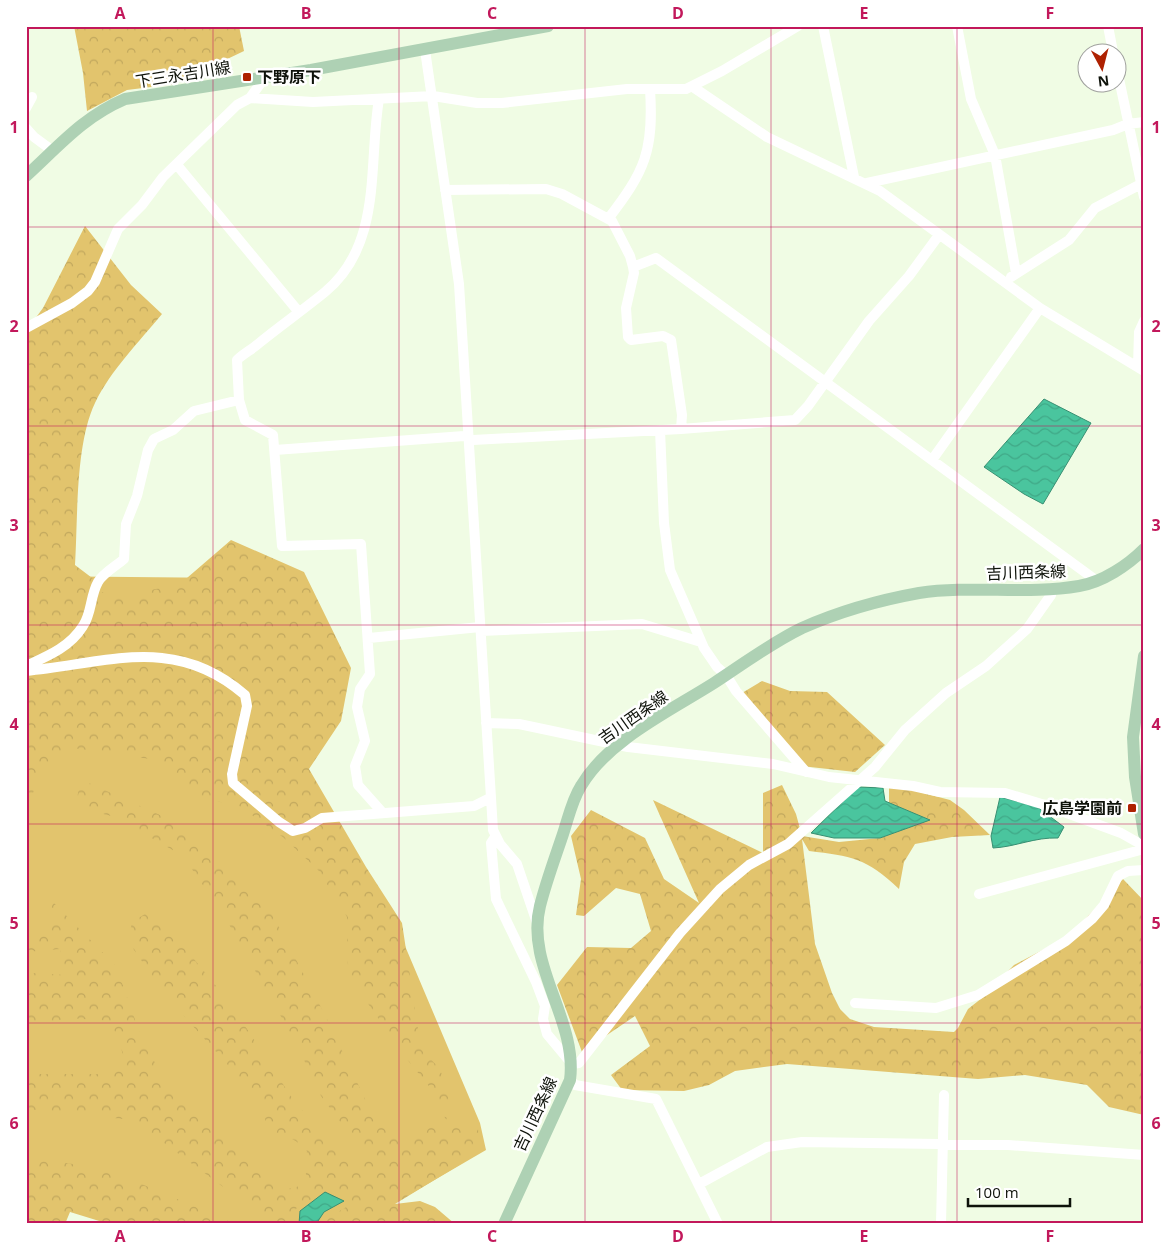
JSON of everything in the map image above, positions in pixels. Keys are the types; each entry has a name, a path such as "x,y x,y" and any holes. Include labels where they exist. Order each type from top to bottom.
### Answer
{"main road":[{"name":"下三永吉川線","path":"28,171 53,151 83,122 102,109 126,99 425,50 514,29 548,26"},
{"name":"吉川西条線","path":"504,1224 570,1080 572,1064 565,1029 541,952 537,923 540,906 580,786 598,763 618,744 785,636 804,627 845,612 890,599 920,593 1081,586 1097,581 1120,568 1144,549"},
{"path":"1144,656 1133,737 1144,834"}],"street":[{"path":"250,98 313,102 433,96 477,103 502,103 627,89 686,90 798,26"},
{"path":"824,26 854,177"},
{"path":"956,26 971,99 994,155 1016,273"},
{"path":"1108,26 1111,42"},
{"path":"425,50 459,284 493,830 495,837 517,864 537,923"},
{"path":"26,328 72,303 88,291 95,282 118,229 142,205 163,177 237,105 250,98 265,77"},
{"path":"693,87 767,137 866,182 1040,308 1141,369"},
{"path":"608,219 633,186 648,150 650,89"},
{"path":"1122,92 1144,197"},
{"path":"26,108 32,97"},
{"path":"379,99 374,128 370,207 360,243 353,258 326,291 237,360 239,400 245,420 273,435 282,546 361,544 370,674 360,689 357,707 365,741 355,766 358,785 382,812"},
{"path":"866,182 1144,122"},
{"path":"26,128 34,137 53,151"},
{"path":"177,165 298,311"},
{"path":"1006,282 1016,273 1069,240 1096,208 1140,184"},
{"path":"445,190 546,188 562,194 612,221 630,256 634,274 626,308 628,337 630,340 663,336 671,340 680,406 681,429"},
{"path":"275,450 469,438 473,440 681,429 795,420 869,321 909,276 938,235"},
{"path":"633,267 656,258 1097,581"},
{"path":"932,460 1040,308"},
{"path":"1141,369 1139,332 1144,320"},
{"path":"26,666 54,653 68,643 83,627 88,617 99,580 124,559 126,524 137,496 148,450 154,439 173,430 194,411 239,400"},
{"path":"660,430 664,523 670,570 701,642 717,667 726,675 736,691 806,772"},
{"path":"495,837 491,843 496,899 536,982 545,1006 543,1019 546,1034 572,1064 582,1060 680,933 720,889 749,865 788,844 875,767 905,730 946,693 986,666 1028,629 1047,601 1052,588"},
{"path":"369,638 480,629 642,624 701,642"},
{"path":"26,671 112,659 153,656 198,665 211,670 245,695 246,706 232,774 233,783 241,792 293,831 304,828 322,818 474,806 490,798"},
{"path":"486,723 519,724 636,748 773,764 858,781 913,786 940,792 1005,793 1045,804 1122,834 1144,847"},
{"path":"979,894 1144,847"},
{"path":"855,1003 936,1008 978,995 1066,941 1092,919 1104,905 1118,876 1128,871 1144,870"},
{"path":"570,1080 575,1086 656,1099 718,1224"},
{"path":"941,1224 944,1095"},
{"path":"699,1184 767,1147 802,1142 1034,1146 1144,1154"}],"green space":[{"path":"74,26 143,26 144,28 239,26 244,51 175,84 127,90 87,111 83,73"},
{"path":"85,226 131,285 162,314 109,379 95,403 89,420 81,460 75,565 104,587 93,598 100,592 127,595 180,584 231,540 304,572 351,668 341,721 309,769 366,867 402,923 421,1049 440,1069 452,1105 446,1120 432,1090 406,1058 348,975 347,917 319,871 284,838 239,806 197,797 157,760 73,748 40,773 26,813 26,331 43,308"},
{"path":"26,576 235,578 291,792 394,920 480,1123 486,1150 359,1224 182,1224 72,1202 26,1224"},
{"path":"762,681 790,691 827,692 885,745 855,772 801,766 742,693"},
{"path":"80,779 180,824 269,908 325,1015 367,1103 404,1141 433,1126 478,1129 480,1147 464,1162 395,1204 420,1201 435,1207 455,1224 322,1224 324,1220 348,1206 328,1190 297,1207 290,1224 281,1224 242,1201 133,1120 26,1109 26,1074 109,1074 124,1057 111,1021 69,1018 26,1027 26,975 32,973 67,975 60,949 26,952 26,939 50,925 52,901 116,966 144,1045 179,1101 279,1189 296,1188 306,1175 305,1160 307,1151 292,1139 278,1134 268,1125 262,1103 165,995 128,941 132,922 145,914 171,931 230,1003 294,1101 356,1170 363,1162 360,1138 344,1127 321,1096 297,1045 226,919 183,856 115,817 76,807"},
{"path":"889,784 950,800 964,810 990,835 952,837 915,844 904,862 899,889 877,871 858,860 809,851 802,839 815,944 832,993 840,1009 850,1019 874,1027 954,1032 968,1009 982,998 1014,965 1069,936 1123,879 1144,901 1144,1115 1109,1107 1087,1085 1025,1075 978,1079 787,1064 735,1071 709,1085 684,1091 622,1090 611,1075 650,1046 635,1016 582,1052 557,985 587,947 631,948 651,931 640,894 616,888 584,916 576,915 581,879 571,836 591,810 645,838 664,879 699,903 653,800 763,853 763,793 782,785 796,814 802,836 839,842 880,838 929,820 889,803"},
{"path":"38,1161 63,1162 113,1174 164,1193 236,1224 109,1224 70,1212 65,1224 26,1224 26,1166"}],"water":[{"path":"1044,399 1091,423 1043,504 1024,494 984,467"},
{"path":"858,787 883,788 885,801 930,820 880,838 834,838 811,833"},
{"path":"1000,797 1036,806 1064,827 1058,838 1041,839 993,848 991,836"},
{"path":"325,1192 344,1201 324,1212 316,1224 299,1224 300,1211"}],"place":[{"name":"下野原下","path":"247,77"},
{"name":"広島学園前","path":"1132,808"}]}
